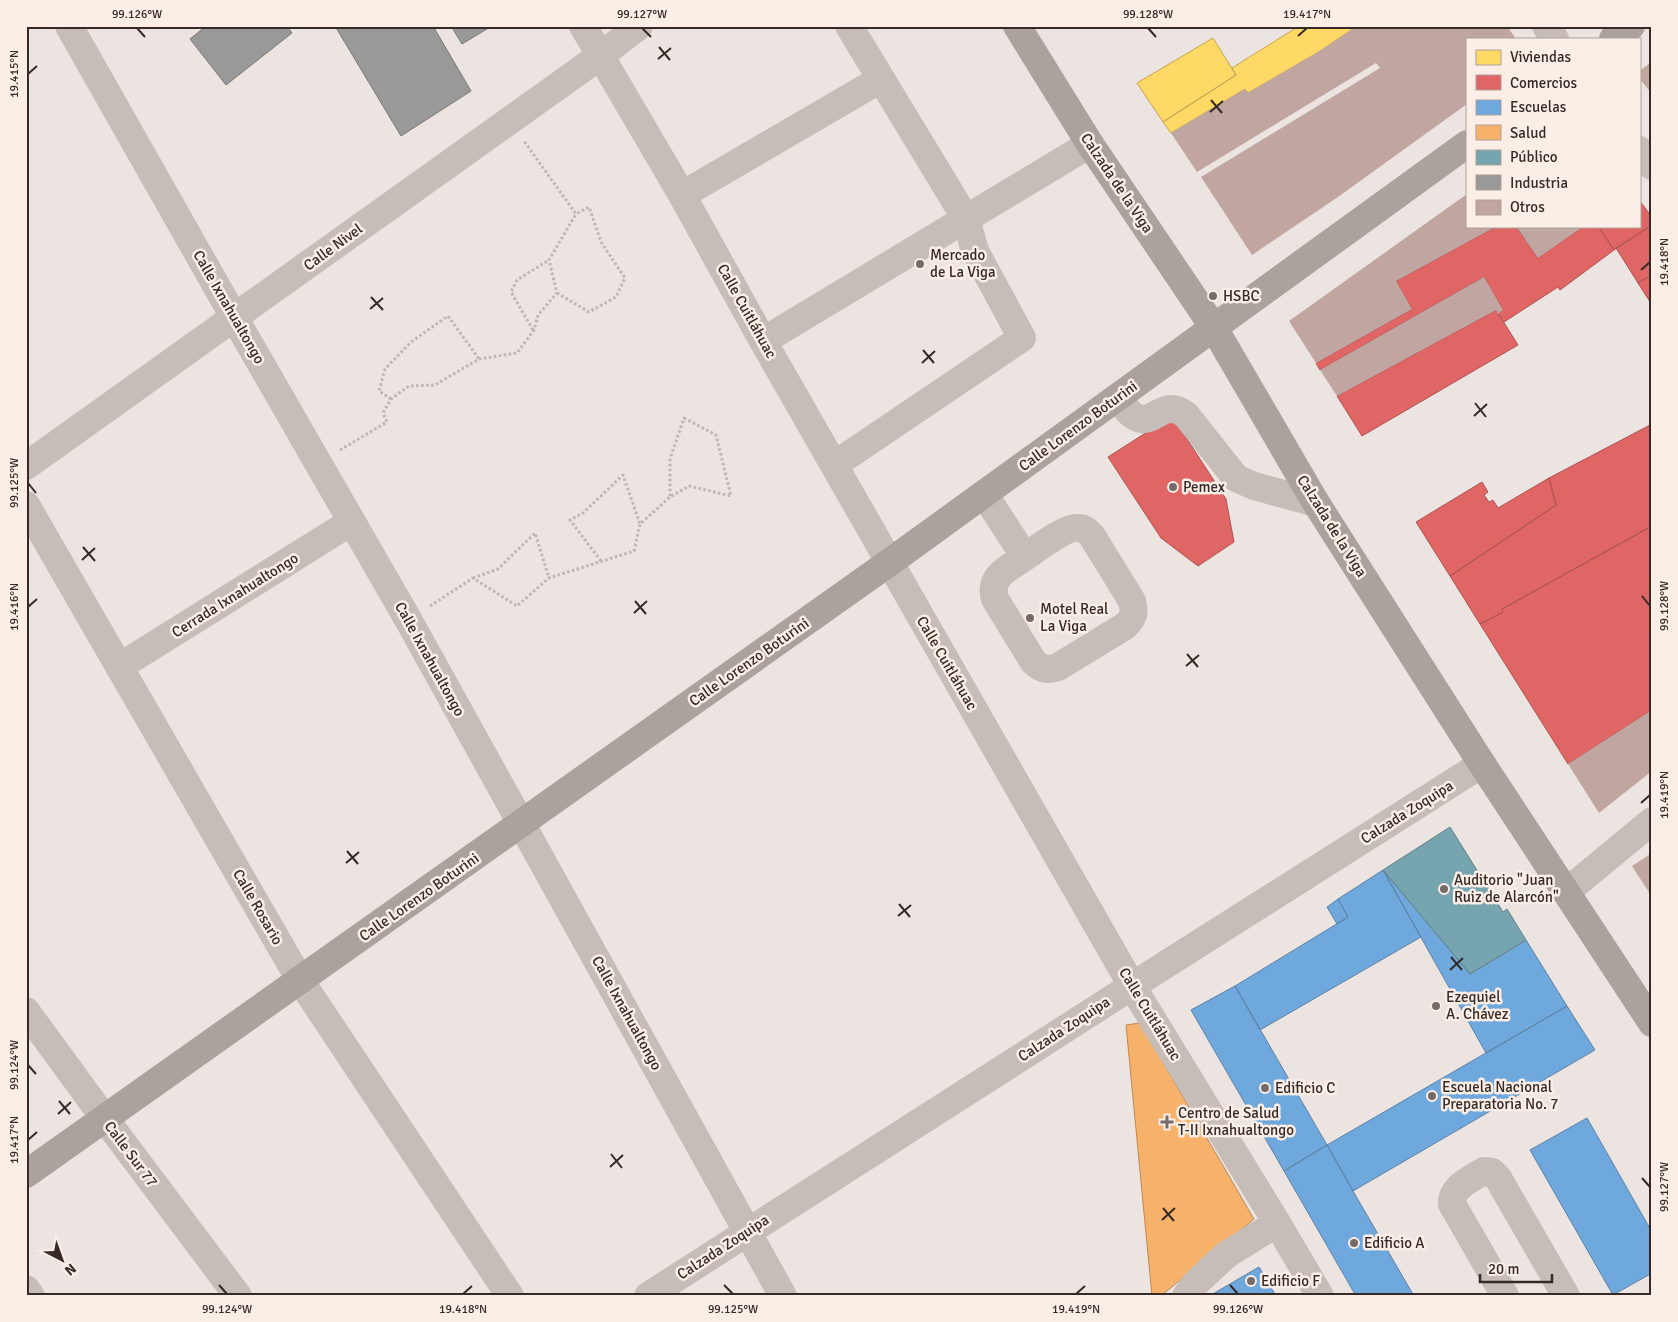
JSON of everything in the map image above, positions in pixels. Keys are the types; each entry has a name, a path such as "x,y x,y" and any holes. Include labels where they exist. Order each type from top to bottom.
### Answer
{"main road":[{"name":"Calzada de la Viga","path":"1017,26 1090,144 1214,328 1316,503 1482,764 1652,1023"},
{"path":"1614,38 1631,26"},
{"name":"Calle Lorenzo Boturini","path":"26,1174 890,562 1466,145"}],"street":[{"name":"Calle Ixnahualtongo","path":"69,26 409,621 783,1296"},
{"name":"Calle Cuitláhuac","path":"583,26 682,195 763,341 1132,986 1320,1296"},
{"name":"Calle Nivel","path":"26,466 600,56 639,26"},
{"path":"834,465 1022,338 975,251 966,219 849,26"},
{"path":"1546,26 1554,38"},
{"path":"682,195 881,79"},
{"path":"763,341 1090,144"},
{"path":"1640,151 1652,166"},
{"path":"1119,397 1136,418 1145,419 1170,408 1179,410 1186,415 1236,478 1254,486 1316,503"},
{"path":"984,494 1026,557"},
{"name":"Calle Rosario","path":"26,506 300,980 510,1296"},
{"name":"Cerrada Ixnahualtongo","path":"118,667 352,522"},
{"path":"1077,527 1086,529 1132,601 1134,611 1132,620 1126,626 1058,667 1049,670 1040,668 1033,661 994,599 992,590 994,581 1000,575 1026,557 1067,530 1077,527"},
{"name":"Calzada Zoquipa","path":"648,1296 1482,764"},
{"path":"1566,892 1652,821"},
{"name":"Calle Sur 77","path":"26,1011 238,1296"},
{"path":"1505,1296 1452,1204 1451,1197 1455,1190 1484,1171 1492,1172 1498,1178 1566,1296"},
{"path":"1186,1296 1196,1283 1226,1255 1277,1223"},
{"path":"26,1289 31,1296"}],"path":[{"path":"511,119 576,214"},
{"path":"534,330 511,292 517,280 549,260 576,214 589,207 601,242 625,278 616,297 590,312 557,293 549,260"},
{"path":"317,462 387,422 383,413 391,399 409,386 435,385 479,358 517,353 534,330 538,315 557,293"},
{"path":"391,399 379,391 385,369 411,342 448,316 479,358"},
{"path":"640,524 670,497 689,486 731,496 716,435 684,418 670,460 670,497"},
{"path":"473,578 517,606 548,578 634,551 640,524 623,475 584,513 570,520 601,561"},
{"path":"409,621 473,578 498,569 535,533 548,578"}],"building: Viviendas":[{"path":"1299,26 1357,26 1320,51 1248,93 1245,89 1171,133 1163,122 1236,75 1232,68"},
{"path":"1213,38 1236,75 1163,122 1137,83"}],"building: Comercios":[{"path":"1640,201 1652,217 1652,225 1614,250 1599,228 1640,228"},
{"path":"1652,225 1652,275 1638,283 1616,248"},
{"path":"1493,228 1517,228 1538,258 1581,228 1599,228 1614,250 1560,290 1558,287 1504,322 1498,314 1503,310 1484,277 1320,370 1316,363 1412,309 1396,281"},
{"path":"1652,275 1652,305 1638,283"},
{"path":"1496,310 1518,345 1362,436 1337,396"},
{"name":"Pemex","path":"1172,416 1226,499 1234,542 1198,566 1161,538 1108,457"},
{"path":"1652,424 1652,526 1502,609 1503,612 1480,624 1450,576 1556,505 1549,478"},
{"path":"1549,478 1556,505 1450,576 1416,522 1482,482 1488,492 1484,495 1489,502 1493,500 1498,508"},
{"path":"1652,526 1652,710 1568,764 1480,624 1503,612 1502,609"}],"building: Escuelas":[{"path":"1383,870 1470,974 1526,940 1567,1006 1486,1053"},
{"path":"1383,870 1421,937 1260,1030 1235,986 1348,917 1338,899"},
{"path":"1338,899 1348,917 1337,924 1327,907"},
{"name":"Edificio C","path":"1235,986 1327,1145 1284,1171 1191,1010"},
{"path":"1567,1006 1595,1050 1353,1191 1327,1145"},
{"path":"1587,1118 1652,1232 1652,1273 1613,1295 1530,1150"},
{"name":"Edificio A","path":"1327,1145 1414,1296 1356,1296 1284,1171"},
{"name":"Edificio F","path":"1259,1267 1276,1296 1211,1295"}],"building: Salud":[{"name":"Centro de Salud T-II Ixnahualtongo","path":"1140,1023 1254,1219 1161,1296 1152,1296 1126,1025"}],"building: Público":[{"name":"Auditorio \"Juan Ruiz de Alarcón\"","path":"1450,827 1503,912 1507,909 1526,940 1470,974 1383,870"}],"building: Industria":[{"path":"206,26 287,26 292,33 226,85 190,39"},
{"path":"335,26 433,26 471,91 401,136"},
{"path":"451,26 492,26 462,44"}],"building: Otros":[{"path":"1357,26 1507,26 1515,38 1466,38 1466,105 1338,197 1252,255 1201,177 1380,68 1376,63 1197,172 1171,133 1245,89 1248,93 1320,51"},
{"path":"1652,62 1652,94 1640,79 1640,70"},
{"path":"1466,195 1466,228 1493,228 1396,281 1412,309 1316,363 1289,321"},
{"path":"1517,228 1581,228 1538,258"},
{"path":"1484,277 1503,310 1498,314 1496,310 1337,396 1320,370"},
{"path":"1652,710 1652,771 1599,813 1568,764"},
{"path":"1652,853 1652,897 1632,866"}],"place":[{"name":"Mercado de La Viga","path":"920,264"},
{"name":"HSBC","path":"1213,296"},
{"name":"Pemex","path":"1173,487"},
{"name":"Motel Real La Viga","path":"1030,618"},
{"name":"Auditorio \"Juan Ruiz de Alarcón\"","path":"1444,889"},
{"name":"Ezequiel A. Chávez","path":"1436,1006"},
{"name":"Edificio C","path":"1265,1088"},
{"name":"Escuela Nacional Preparatoria No. 7","path":"1432,1096"},
{"name":"Centro de Salud T-II Ixnahualtongo","path":"1167,1122"},
{"name":"Edificio A","path":"1354,1243"},
{"name":"Edificio F","path":"1251,1281"}]}
